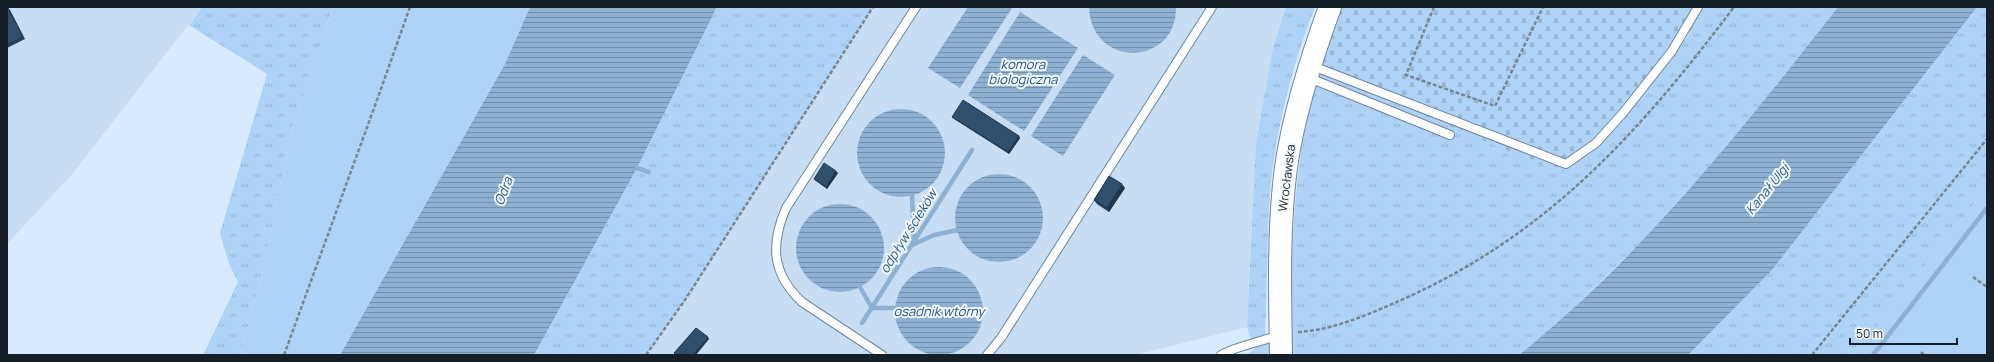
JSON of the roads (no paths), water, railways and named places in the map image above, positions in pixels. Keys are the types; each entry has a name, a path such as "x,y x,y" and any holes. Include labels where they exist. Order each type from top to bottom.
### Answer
{"main road":[{"name":"Wrocławska","path":"1286,340 1282,230 1286,167 1307,71 1330,7"}],"lane":[{"path":"882,355 802,302 792,292 779,272 777,262 777,237 786,208 916,7"},
{"path":"987,355 1001,338 1212,7"},
{"path":"1307,71 1566,164 1596,143 1623,113 1672,51 1698,7"},
{"path":"1307,71 1450,135"},
{"path":"1221,355 1241,346 1260,342 1286,340"}],"water":[{"name":"Odra","path":"530,7 717,7 637,168 534,355 340,355 505,64"},
{"name":"komora biologiczna","path":"968,7 1012,8 960,88 928,68"},
{"path":"1089,7 1176,7 1173,27 1163,41 1149,50 1134,53 1118,50 1104,42 1093,27"},
{"name":"Kanał Ulgi","path":"1838,7 1977,7 1772,270 1688,355 1519,355 1607,276 1649,234 1727,146"},
{"name":"komora biologiczna","path":"1020,12 1078,48 1024,131 968,95"},
{"name":"komora biologiczna","path":"1083,55 1115,75 1063,156 1031,136"},
{"path":"901,109 918,113 932,122 941,136 945,153 941,170 932,184 918,193 901,197 884,193 870,184 861,170 857,153 861,136 870,122 884,113"},
{"path":"999,174 1016,178 1030,187 1039,201 1043,218 1039,235 1030,249 1016,258 999,262 982,258 968,249 959,235 955,218 959,201 968,187 982,178"},
{"name":"osadnik wtórny","path":"840,204 857,208 871,217 880,231 884,248 880,265 871,279 857,288 840,292 823,288 809,279 800,265 796,248 800,231 809,217 823,208"},
{"name":"osadnik wtórny","path":"939,267 956,271 970,280 979,294 983,311 979,328 970,342 956,351 939,355 922,351 908,342 899,328 895,311 899,294 908,280 922,271"}],"waterway":[{"name":"odpływ ścieków","path":"862,323 972,150"},
{"name":"odpływ ścieków","path":"637,168 649,172"},
{"path":"912,195 914,242"},
{"path":"1873,355 1987,208"},
{"path":"912,245 934,235 958,230"},
{"name":"odpływ ścieków","path":"860,287 872,308 895,308"}]}
